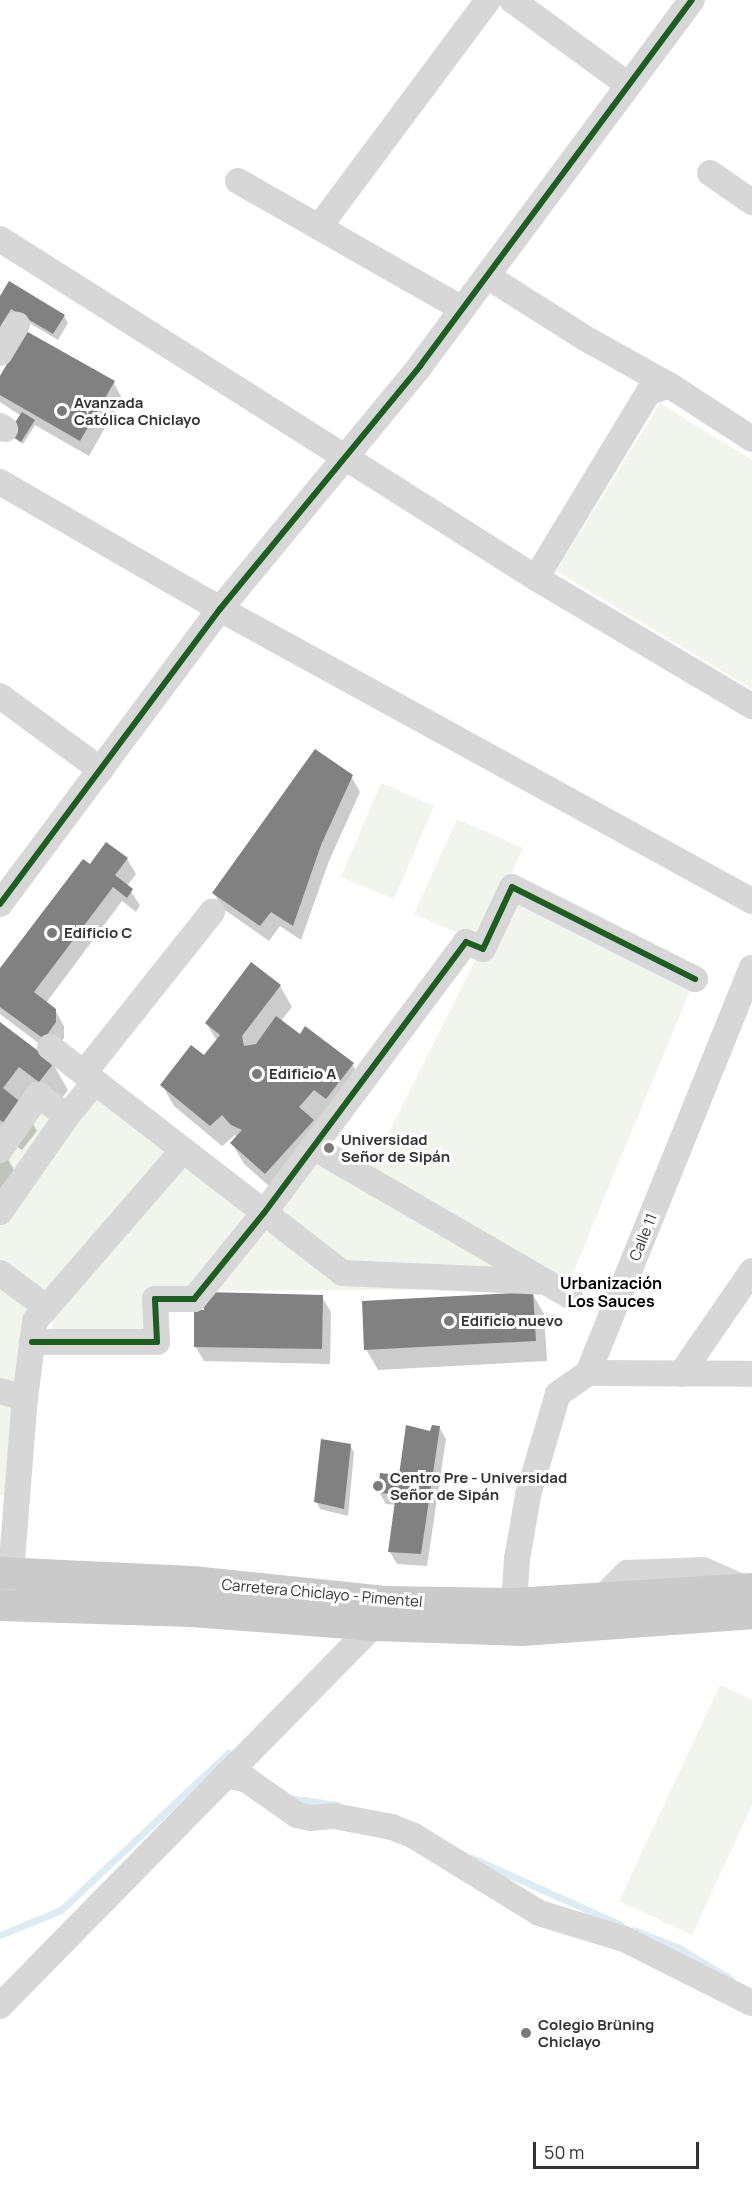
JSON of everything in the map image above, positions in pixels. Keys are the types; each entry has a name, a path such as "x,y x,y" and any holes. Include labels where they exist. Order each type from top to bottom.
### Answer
{"main road":[{"name":"Carretera Chiclayo - Pimentel","path":"4,1570 192,1582 385,1602 514,1604 601,1599 750,1597"},
{"name":"Carretera Chiclayo - Pimentel","path":"0,1605 192,1611 374,1625 522,1629 750,1597"}],"street":[{"path":"319,227 488,0"},
{"path":"512,0 628,85"},
{"path":"0,904 8,877 101,770 220,609 347,457 487,276 692,0"},
{"path":"710,173 752,202"},
{"path":"238,181 462,309"},
{"path":"0,239 536,578 752,706"},
{"path":"487,276 583,337 669,385 752,439"},
{"path":"0,353 17,325"},
{"path":"536,578 648,393 669,385"},
{"path":"0,482 220,609 752,901"},
{"path":"0,696 101,770"},
{"path":"32,1342 157,1342 155,1299 195,1299 264,1213 466,942 483,949 512,887 695,979"},
{"path":"5,1196 67,1116 89,1078 212,912"},
{"name":"Calle 11","path":"588,1373 752,968"},
{"path":"50,1047 342,1274 545,1282"},
{"path":"0,1150 38,1095 67,1116"},
{"path":"313,1147 570,1296"},
{"path":"4,1570 35,1321 183,1150"},
{"path":"681,1374 752,1271"},
{"path":"0,1273 46,1307"},
{"path":"514,1604 517,1559 528,1495 558,1394 588,1373 752,1374"},
{"path":"0,1391 25,1398"},
{"path":"0,2006 374,1625"},
{"path":"235,1765 247,1780 297,1815 310,1818 334,1816 392,1827 414,1836 539,1913 624,1939 752,2003"}],"shaded area":[{"path":"660,403 752,460 752,689 556,571"},
{"path":"381,783 434,806 394,899 341,877"},
{"path":"457,819 523,848 480,943 414,914"},
{"path":"512,887 692,986 568,1285 369,1172"},
{"path":"27,1087 75,1122 98,1093 263,1223 315,1155 517,1272 523,1289 149,1291 149,1336 51,1338 54,1306 0,1267 0,1127"},
{"path":"0,1278 46,1311 25,1498 0,1495"},
{"path":"720,1685 752,1700 752,1805 692,1935 619,1901"}],"building":[{"path":"9,281 65,315 53,334 11,309 0,327 0,296"},
{"path":"26,331 115,381 80,441 0,395 0,376"},
{"path":"22,412 35,420 21,442 8,433"},
{"path":"315,749 353,775 321,845 293,926 271,912 260,926 212,893"},
{"name":"Edificio C","path":"106,842 128,858 115,875 133,889 127,898 113,887 34,992 56,1009 56,1022 44,1039 0,1007 0,968 83,859 90,864"},
{"name":"Edificio A","path":"251,962 281,985 242,1036 244,1046 256,1044 276,1016 300,1034 305,1026 354,1063 326,1099 314,1090 299,1107 314,1120 265,1174 230,1143 242,1130 231,1125 222,1115 210,1126 160,1085 191,1045 204,1055 220,1035 205,1023"},
{"path":"0,1022 54,1063 39,1082 19,1067 3,1088 23,1104 7,1125 0,1120"},
{"path":"204,1292 323,1295 322,1349 194,1347 194,1309 204,1310"},
{"name":"Edificio nuevo","path":"533,1292 536,1341 364,1350 362,1301"},
{"path":"406,1425 430,1431 432,1425 440,1426 421,1554 388,1552 396,1494 377,1493 380,1473 399,1475"},
{"path":"321,1439 351,1444 344,1509 314,1502"}],"waterway":[{"path":"0,1935 61,1910 228,1753 236,1760"},
{"path":"289,1798 337,1805"},
{"path":"472,1858 621,1925"},
{"path":"634,1930 677,1947 731,1979"}],"cycle path":[{"path":"0,904 220,609 420,366 692,0"},
{"path":"32,1342 157,1342 155,1299 194,1299 264,1213 466,942 483,949 512,887 695,979"}],"place":[{"name":"Avanzada Católica Chiclayo","path":"62,411"},
{"name":"Edificio C","path":"52,933"},
{"name":"Edificio A","path":"257,1074"},
{"name":"Universidad Señor de Sipán","path":"329,1148"},
{"name":"Edificio nuevo","path":"449,1321"},
{"name":"Centro Pre - Universidad Señor de Sipán","path":"378,1486"},
{"name":"Colegio Brüning Chiclayo","path":"526,2033"}],"district":[{"name":"Urbanización Los Sauces","path":"611,1292"}]}
